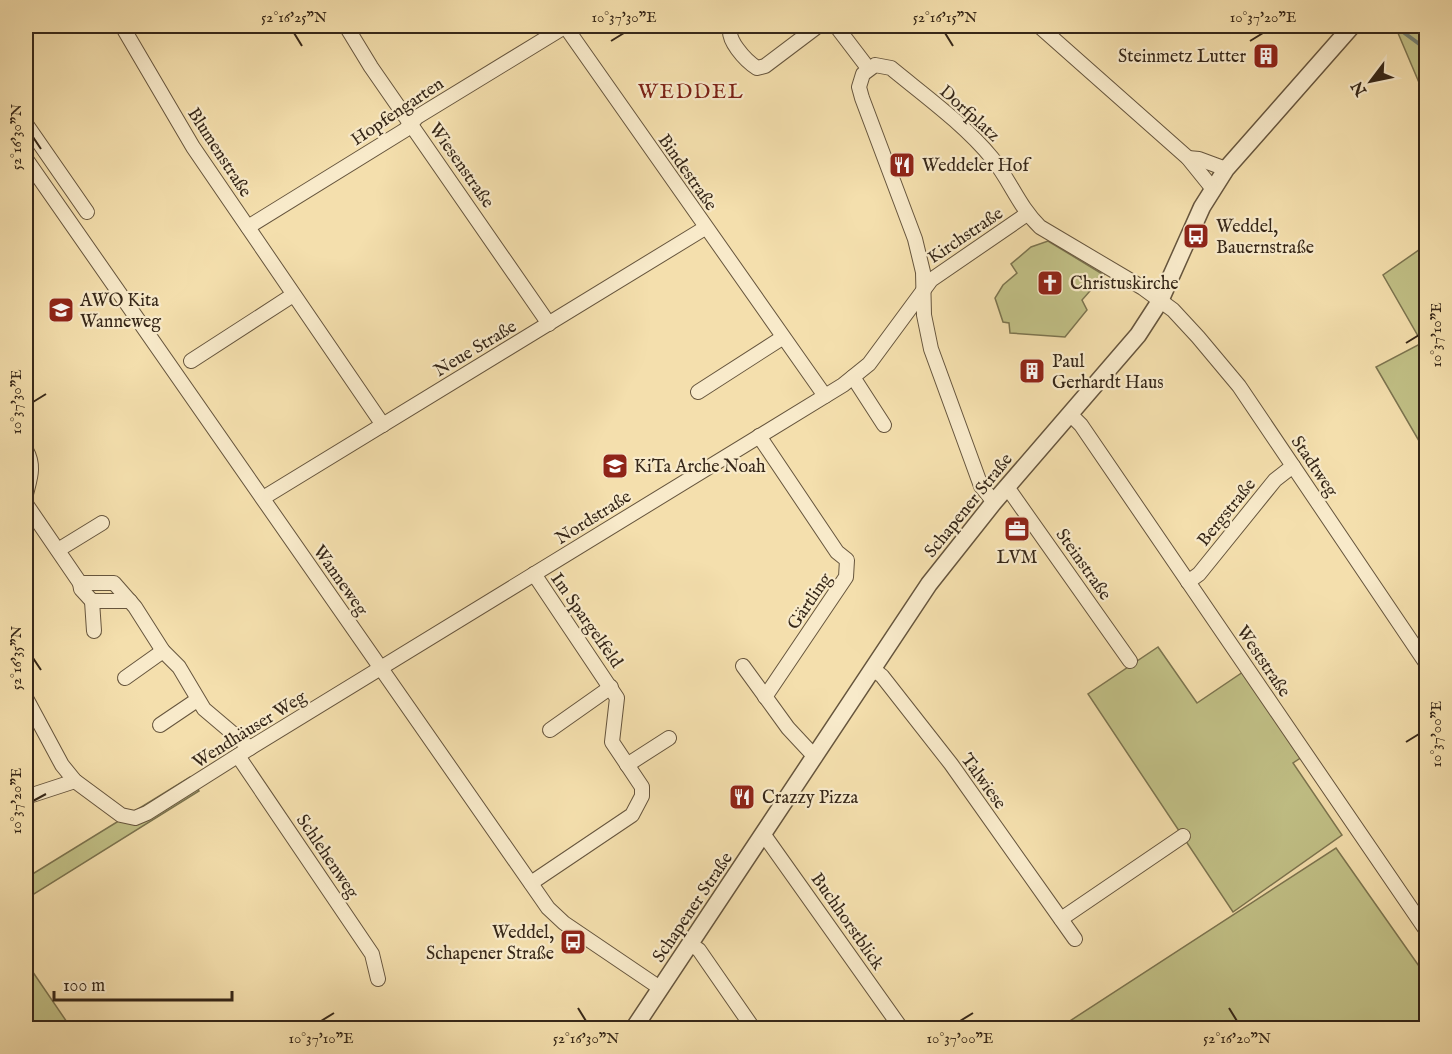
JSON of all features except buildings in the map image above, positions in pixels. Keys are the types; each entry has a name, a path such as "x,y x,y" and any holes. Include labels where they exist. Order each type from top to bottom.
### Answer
{"street":[{"name":"Blumenstraße","path":"122,26 193,147 383,425"},
{"name":"Wiesenstraße","path":"346,26 371,67 549,324"},
{"name":"Hopfengarten","path":"248,227 405,130 417,117 565,26"},
{"name":"Bindestraße","path":"565,26 782,338 825,396"},
{"path":"731,26 730,38 749,63 757,68 765,66 818,26"},
{"path":"836,26 868,68 860,81 862,98 915,239 923,272 923,289"},
{"path":"1039,26 1188,159 1213,189"},
{"name":"Schapener Straße","path":"634,1029 929,584 994,502 1138,335 1160,301 1202,207 1226,169 1352,26"},
{"name":"Dorfplatz","path":"868,68 875,65 891,68 980,143 1011,184 1027,214"},
{"path":"26,124 87,212"},
{"name":"Wanneweg","path":"26,159 548,908 564,924 660,988"},
{"path":"1188,159 1199,159 1226,169"},
{"name":"Kirchstraße","path":"994,502 981,486 931,350 924,315 923,289 939,273 1027,214 1052,236 1143,288 1160,301"},
{"name":"Neue Straße","path":"263,498 705,228"},
{"name":"Nordstraße","path":"382,669 853,377 868,363 923,289"},
{"path":"191,361 293,295"},
{"name":"Stadtweg","path":"1160,301 1184,321 1229,372 1426,663"},
{"path":"698,392 782,338"},
{"path":"853,377 884,425"},
{"name":"Weststraße","path":"1070,414 1081,425 1426,930"},
{"name":"Gärtling","path":"759,436 837,552 848,560 846,577 765,697"},
{"path":"26,450 31,459 32,472 26,494"},
{"name":"Bergstraße","path":"1188,582 1199,574 1275,480 1293,466"},
{"name":"Steinstraße","path":"1007,487 1130,662"},
{"path":"26,504 80,583 81,589 92,601 94,631"},
{"path":"58,550 102,523"},
{"name":"Im Spargelfeld","path":"531,883 632,815 642,796 642,787 612,742 617,698 534,574"},
{"name":"Schlehenweg","path":"80,583 114,583 130,601 163,651 179,667 197,700 244,752 372,954 378,979"},
{"path":"92,601 130,601"},
{"path":"125,678 163,651"},
{"path":"743,666 788,728 815,757"},
{"name":"Wendhäuser Weg","path":"75,781 108,808 121,815 135,818 147,813 382,669"},
{"name":"Talwiese","path":"873,669 882,676 951,764 1075,939"},
{"name":"Im Spargelfeld","path":"550,730 611,687"},
{"path":"26,698 62,765 75,781 26,797"},
{"path":"160,725 197,700"},
{"path":"627,765 669,738"},
{"name":"Buchhorstblick","path":"764,834 901,1029"},
{"path":"1061,919 1183,836"},
{"path":"690,944 699,950 753,1029"}],"shaded area":[{"path":"1395,26 1414,26 1426,35 1426,99"},
{"path":"1048,241 1104,275 1082,300 1087,310 1065,337 1010,333 1009,323 1003,322 995,298 1003,285 1017,273 1011,264 1031,247"},
{"path":"1426,245 1426,453 1376,367 1422,343 1383,275"},
{"path":"1158,647 1197,703 1243,672 1302,757 1293,763 1342,835 1233,912 1088,694"},
{"path":"190,777 199,791 26,899 26,878"},
{"path":"1336,848 1426,976 1426,1028 1059,1028"},
{"path":"26,962 71,1028 26,1028"}],"waterway":[{"path":"1395,26 1426,49"}],"place":[{"name":"Steinmetz Lutter","path":"1266,56"},
{"name":"Weddeler Hof","path":"902,165"},
{"name":"Weddel, Bauernstraße","path":"1196,236"},
{"name":"Christuskirche","path":"1050,283"},
{"name":"AWO Kita Wanneweg","path":"61,310"},
{"name":"Paul Gerhardt Haus","path":"1032,371"},
{"name":"KiTa Arche Noah","path":"615,466"},
{"name":"LVM","path":"1017,529"},
{"name":"Crazzy Pizza","path":"742,797"},
{"name":"Weddel, Schapener Straße","path":"573,942"}],"district":[{"name":"WEDDEL","path":"691,91"}]}
